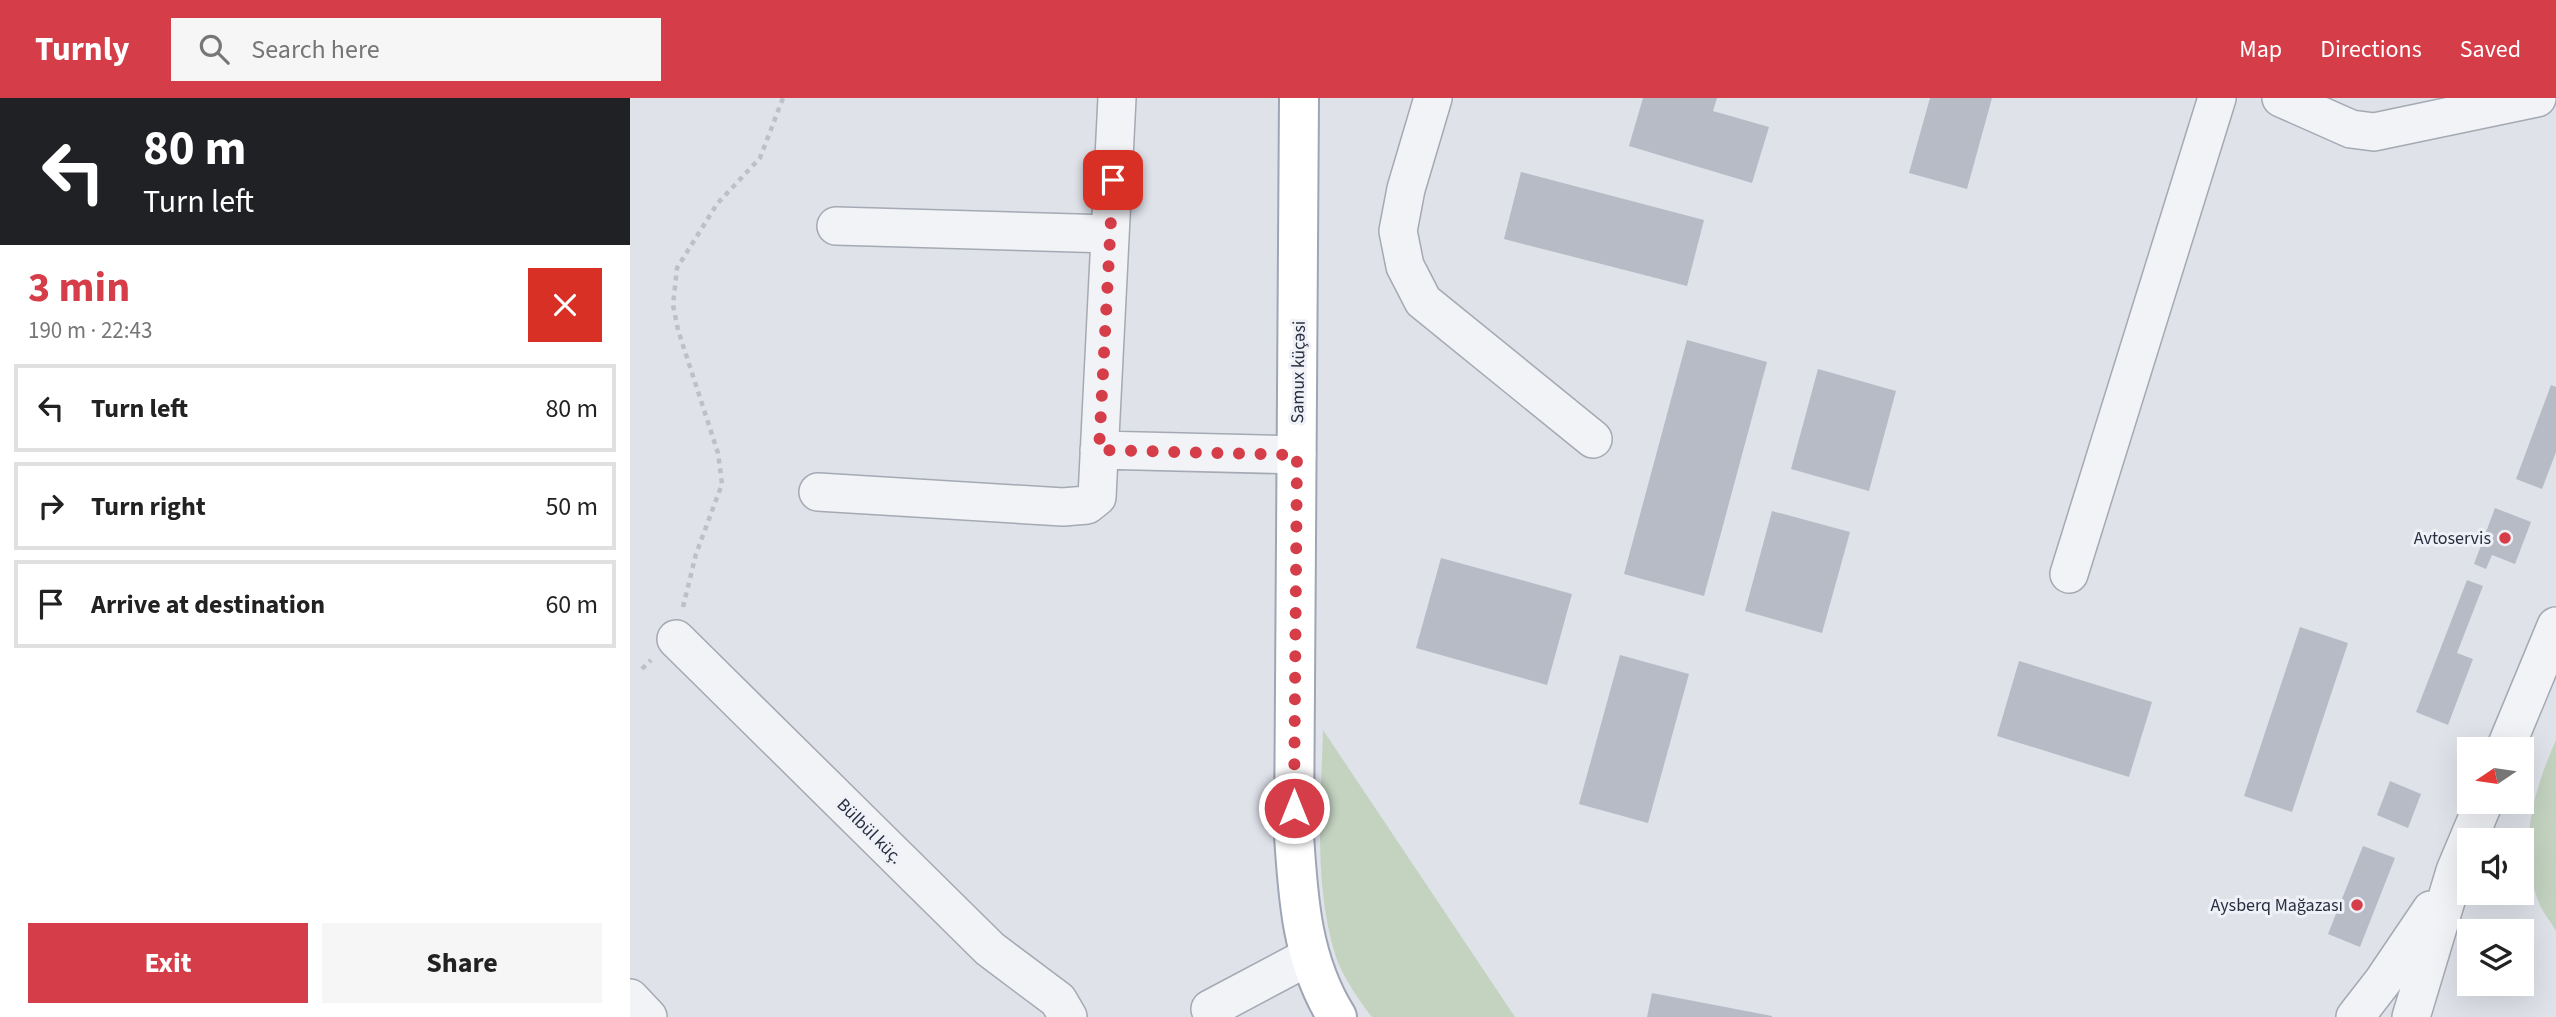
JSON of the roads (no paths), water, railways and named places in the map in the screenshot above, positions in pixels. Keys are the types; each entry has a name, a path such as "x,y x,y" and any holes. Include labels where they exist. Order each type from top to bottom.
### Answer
{"main road":[{"name":"Samux küçəsi","path":"1299,98 1294,835 1298,903 1308,957 1327,1002 1337,1017"}],"street":[{"path":"818,492 1063,506 1087,505 1097,498 1117,98"},
{"path":"1433,98 1406,189 1398,231 1405,266 1423,301 1593,439"},
{"path":"2069,574 2217,98"},
{"path":"2281,98 2351,129 2374,132 2537,98"},
{"path":"836,226 1110,234"},
{"path":"1099,450 1297,455"},
{"path":"2510,737 2556,626"},
{"name":"Bülbül küç.","path":"676,639 990,949 1058,1000 1068,1017"},
{"path":"2411,1017 2455,871 2479,814"},
{"path":"2355,1017 2417,932 2455,871"},
{"path":"1210,1009 1308,957"},
{"path":"630,998 648,1017"}],"place":[{"name":"Avtoservis","path":"2505,538"},
{"name":"Aysberq Mağazası","path":"2357,905"}]}
